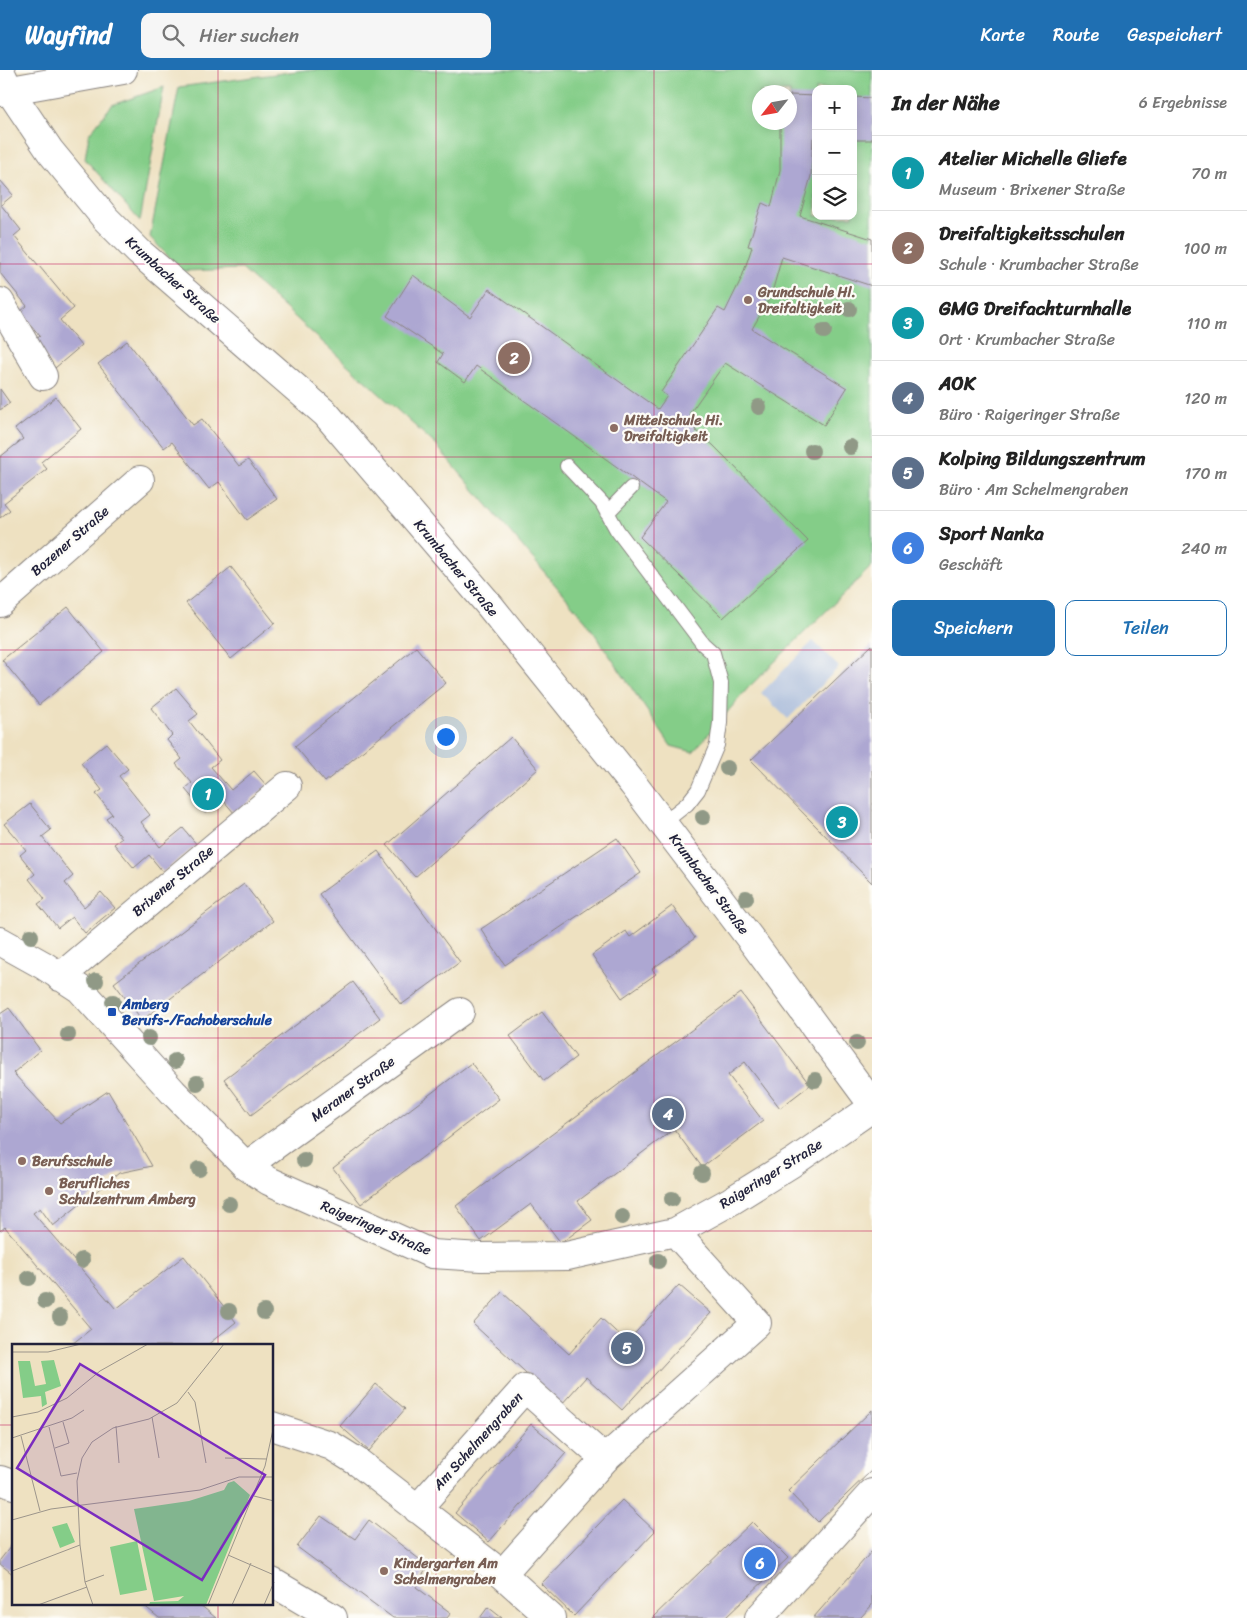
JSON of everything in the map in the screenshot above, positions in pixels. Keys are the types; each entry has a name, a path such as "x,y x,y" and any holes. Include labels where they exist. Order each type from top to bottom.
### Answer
{"street":[{"path":"3,84 123,70"},
{"name":"Krumbacher Straße","path":"3,84 50,151 113,226 138,252 326,414 490,606 663,823 872,1104"},
{"path":"0,302 43,376"},
{"name":"Bozener Straße","path":"0,603 140,480"},
{"name":"Brixener Straße","path":"60,977 287,786"},
{"name":"Raigeringer Straße","path":"0,941 80,989 173,1092 246,1166 269,1181 432,1254 567,1256 675,1232 792,1163 872,1108"},
{"name":"Meraner Straße","path":"246,1166 460,1012"},
{"path":"502,1574 605,1459 757,1323 675,1232"},
{"name":"Am Schelmengraben","path":"417,1509 526,1388 605,1459"},
{"path":"274,1427 332,1446 359,1463 502,1574 551,1618"},
{"path":"0,1480 12,1484"},
{"path":"764,1616 872,1493"},
{"path":"274,1583 333,1618"}],"lane":[{"path":"567,466 602,503 617,530 703,644 714,653 721,683 720,723 716,745 700,786 686,804 663,823"},
{"path":"607,513 631,488"}],"shaded area":[{"path":"813,641 839,667 788,719 761,693"}],"green space":[{"path":"305,70 872,70 872,566 748,688 693,752 671,746 586,621 436,445 242,269 182,271 150,237 179,87"},
{"path":"164,87 140,221 85,159 89,134 112,105"}],"building":[{"path":"797,95 812,96 811,176 800,216 872,239 872,286 782,257 771,296 752,329 847,388 824,425 725,363 690,413 696,431 713,445 808,541 723,618 640,537 666,502 476,366 465,382 438,362 443,354 387,316 413,275 470,317 489,289 658,409 667,396 661,392 718,308 725,312 742,277 752,247 748,246 762,203 771,207 780,170 780,130 797,130"},
{"path":"857,97 872,98 872,140 857,140"},
{"path":"0,180 13,195 1,205 21,230 14,236 74,308 60,320 81,346 55,368 33,342 40,336 20,312 27,306 0,273"},
{"path":"127,341 193,425 202,419 239,466 248,460 277,499 247,520 219,482 209,489 172,442 164,448 98,364"},
{"path":"0,389 10,403 0,410"},
{"path":"56,397 81,429 41,462 47,469 4,503 10,510 0,518 0,457 23,439 15,429"},
{"path":"231,567 275,623 231,659 186,603"},
{"path":"68,607 104,652 39,705 2,660"},
{"path":"872,645 872,883 751,760"},
{"path":"416,647 446,683 325,782 295,746"},
{"path":"176,688 198,714 189,721 220,760 211,767 231,790 254,771 267,786 235,814 222,799 205,813 185,789 192,783 176,764 182,759 167,740 172,735 151,708"},
{"path":"511,737 538,769 415,877 387,845"},
{"path":"106,743 128,769 119,776 150,815 141,822 160,847 183,828 197,845 163,872 149,855 134,868 114,844 122,838 106,818 112,814 96,794 102,790 81,763"},
{"path":"30,804 51,830 42,837 73,876 65,883 84,907 101,892 115,908 85,933 72,917 58,928 38,904 45,899 29,879 35,874 20,855 26,850 4,824"},
{"path":"617,838 641,873 505,965 481,929"},
{"path":"378,851 460,962 401,1005 319,894"},
{"path":"244,884 273,921 142,1020 114,983"},
{"path":"672,906 695,938 652,969 656,974 622,998 592,955 626,931 630,937"},
{"path":"353,982 380,1018 251,1115 224,1079"},
{"path":"741,993 810,1085 780,1108 745,1062 728,1075 763,1121 702,1167 674,1129 578,1201 592,1220 561,1243 531,1204 481,1241 456,1206"},
{"name":"Berufliches Schulzentrum Amberg","path":"9,1008 40,1050 13,1073 60,1123 108,1091 152,1166 119,1173 53,1226 40,1208 33,1213 116,1309 184,1256 236,1322 208,1344 72,1344 91,1329 5,1227 0,1231 0,1014"},
{"path":"542,1012 576,1057 544,1081 510,1036"},
{"path":"471,1063 499,1099 361,1204 333,1168"},
{"path":"679,1285 711,1313 622,1410 586,1377 561,1405 473,1324 502,1292 569,1354 601,1318 627,1342"},
{"path":"376,1384 405,1409 369,1451 340,1426"},
{"path":"872,1410 872,1470 818,1522 788,1491"},
{"path":"531,1424 566,1453 489,1542 455,1513"},
{"path":"622,1500 655,1531 574,1616 541,1584"},
{"path":"321,1516 355,1539 369,1520 428,1566 416,1587 451,1613 447,1618 393,1618 297,1547"},
{"path":"752,1522 788,1558 725,1618 652,1618"},
{"path":"12,1545 12,1573 0,1564 0,1560"},
{"path":"872,1551 872,1605 860,1618 813,1618"},
{"path":"144,1606 201,1606 216,1618 159,1618"},
{"path":"488,1607 502,1618 480,1618"}],"place":[{"name":"Grundschule Hl. Dreifaltigkeit","path":"748,300"},
{"name":"Dreifaltigkeitsschulen","path":"514,358"},
{"name":"Mittelschule Hi. Dreifaltigkeit","path":"614,428"},
{"name":"Atelier Michelle Gliefe","path":"208,794"},
{"name":"GMG Dreifachturnhalle","path":"842,822"},
{"name":"Amberg Berufs-/Fachoberschule","path":"112,1012"},
{"name":"AOK","path":"668,1114"},
{"name":"Berufsschule","path":"22,1161"},
{"name":"Berufliches Schulzentrum Amberg","path":"49,1191"},
{"name":"Kolping Bildungszentrum","path":"627,1348"},
{"name":"Sport Nanka","path":"760,1563"},
{"name":"Kindergarten Am Schelmengraben","path":"384,1571"}]}
